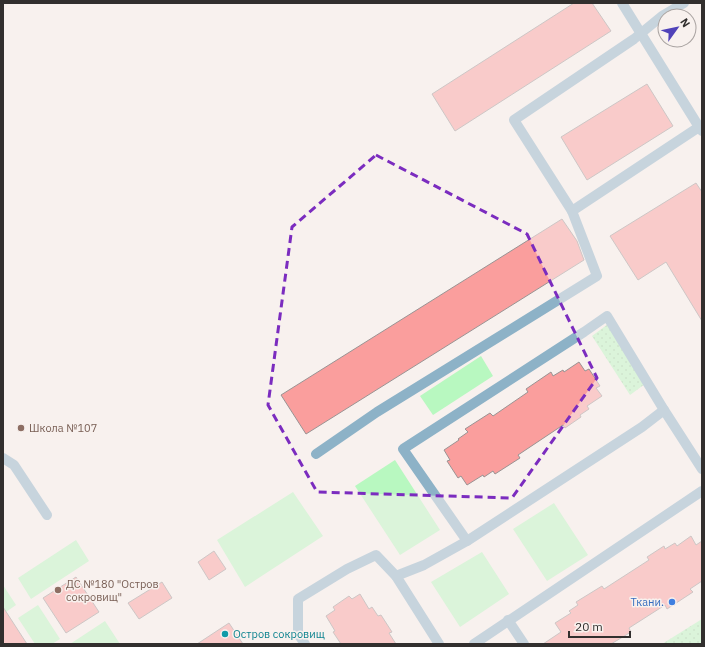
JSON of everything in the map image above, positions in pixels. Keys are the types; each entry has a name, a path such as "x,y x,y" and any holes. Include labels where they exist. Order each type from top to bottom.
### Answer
{"lane":[{"path":"572,211 701,128 622,3"},
{"path":"316,454 384,408 597,276 572,211 514,120 641,34 662,16 684,3"},
{"path":"467,541 403,449 607,316 702,470"},
{"path":"396,576 424,565 467,541 664,410"},
{"path":"3,458 14,465 47,515"},
{"path":"474,644 702,491"},
{"path":"305,644 298,634 298,599 348,568 376,555 396,576 439,644"},
{"path":"508,620 524,644"}],"highlighted area":[{"path":"376,155 527,234 597,378 512,498 317,492 268,405 292,227"}],"green space":[{"path":"608,324 645,384 630,395 592,336"},
{"path":"481,356 493,376 433,415 420,396"},
{"path":"395,460 440,530 400,555 355,486"},
{"path":"293,492 323,536 245,587 217,540"},
{"path":"554,503 588,555 547,581 513,529"},
{"path":"76,540 89,561 31,599 18,578"},
{"path":"482,552 509,594 460,627 431,582"},
{"path":"3,585 16,605 3,614"},
{"path":"38,605 60,639 52,644 35,644 18,618"},
{"path":"702,619 702,644 662,644"},
{"path":"105,621 120,644 70,644"}],"building":[{"path":"574,3 592,3 611,31 455,131 432,94"},
{"path":"647,84 673,126 587,180 561,137"},
{"path":"696,183 702,192 702,321 666,262 638,280 610,236"},
{"path":"562,219 577,241 584,260 306,434 281,395"},
{"path":"579,362 585,371 589,369 600,386 596,388 602,396 587,406 589,409 580,415 581,417 565,428 563,425 518,455 520,458 495,474 493,471 484,477 483,475 467,485 461,476 458,478 447,461 450,460 444,450 468,432 465,429 490,413 493,416 528,392 526,389 551,372 553,376 563,370 564,372"},
{"path":"691,536 696,545 702,541 702,581 690,589 693,592 667,609 665,605 629,628 631,632 611,644 543,644 561,632 555,623 571,613 569,611 578,605 576,602 602,586 604,589 649,560 647,557 664,546 665,549 675,543 677,546"},
{"path":"214,551 226,569 209,580 198,562"},
{"path":"76,577 99,612 66,633 43,598"},
{"path":"162,582 172,598 139,619 128,603"},
{"path":"360,594 369,609 372,607 378,616 381,615 392,632 389,633 396,644 341,644 333,632 335,631 326,616 335,610 333,607 349,596 352,599"},
{"path":"3,607 27,644 3,644"},
{"name":"Остров сокровищ","path":"229,623 243,644 197,644"}],"place":[{"name":"Школа №107","path":"21,428"},
{"name":"ДС №180 \"Остров сокровищ\"","path":"58,590"},
{"name":"Ткани.","path":"672,602"},
{"name":"Остров сокровищ","path":"225,634"}]}
